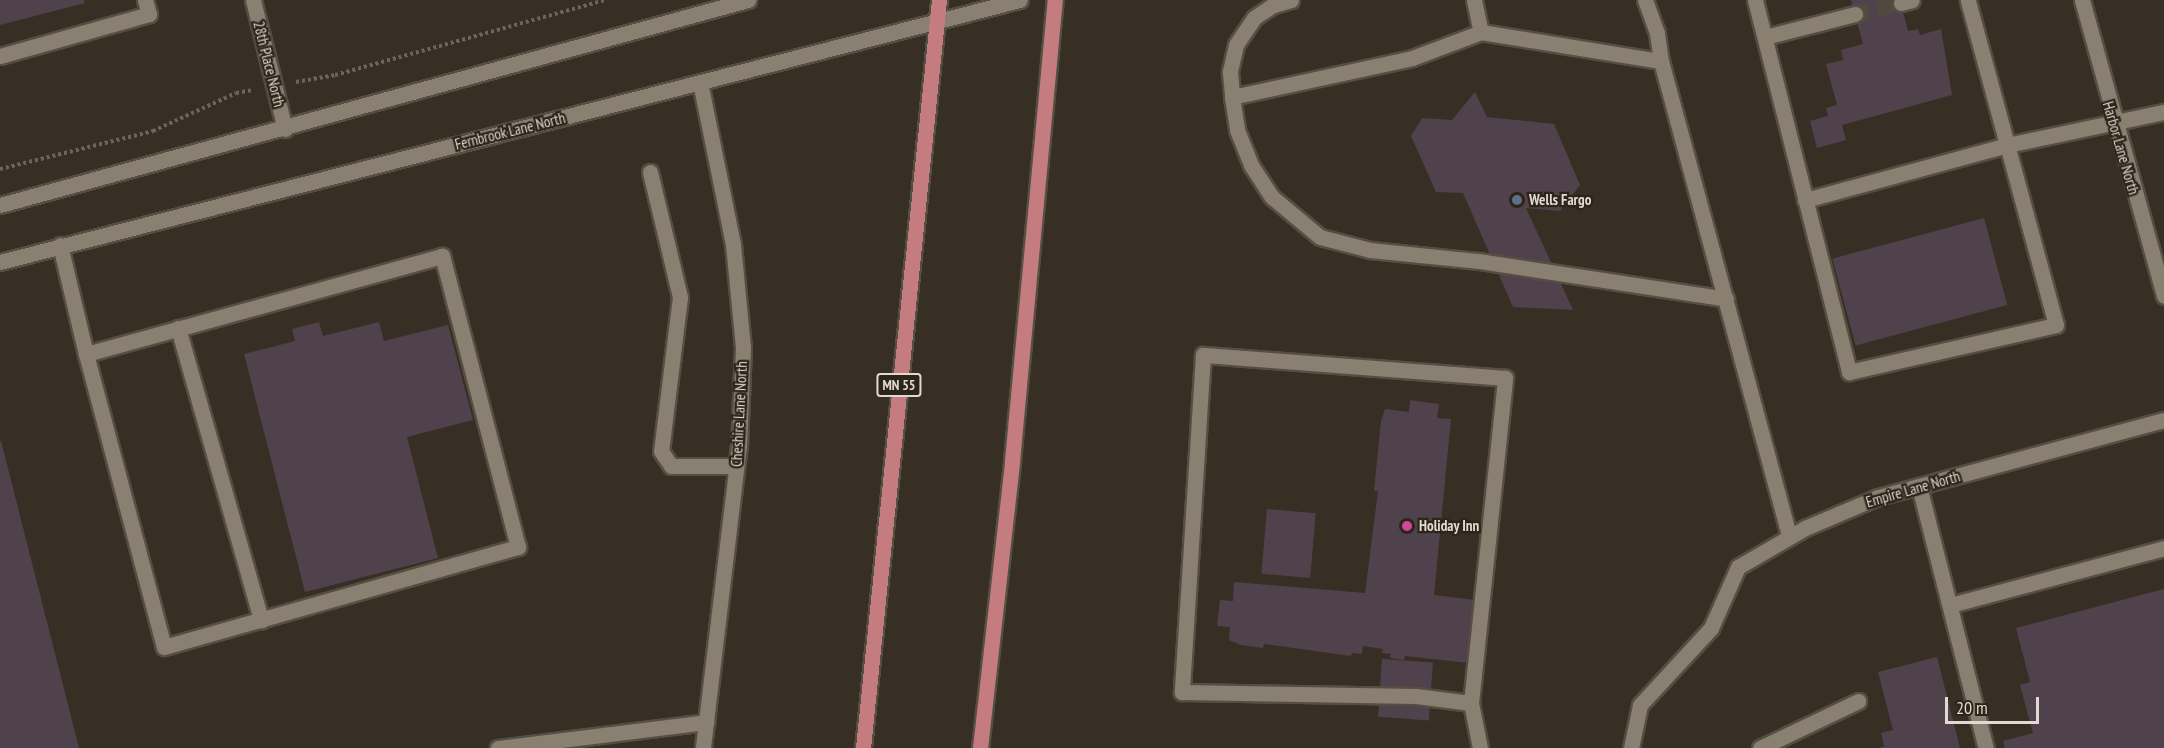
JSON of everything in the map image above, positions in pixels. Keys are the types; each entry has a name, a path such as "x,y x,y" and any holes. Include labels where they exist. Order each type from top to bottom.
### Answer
{"main road":[{"name":"MN 55","path":"863,748 939,0"},
{"path":"980,748 1012,461 1055,0"}],"street":[{"path":"0,56 149,14 145,0"},
{"name":"28th Place North","path":"253,0 285,129"},
{"path":"0,205 285,129 748,0"},
{"name":"Fernbrook Lane North","path":"0,262 1020,0"},
{"path":"1291,0 1273,5 1254,18 1236,45 1230,72 1232,97 1237,130 1251,165 1272,197 1320,237 1371,250 1479,261 1726,299"},
{"path":"1474,0 1481,33"},
{"path":"1645,0 1657,33 1661,62 1789,537"},
{"path":"1755,0 1849,372 2056,325 1968,0"},
{"path":"1765,37 1852,15 1845,0"},
{"name":"Harbor Lane North","path":"2082,0 2114,125 2164,296"},
{"path":"1232,97 1412,57 1481,33 1661,62"},
{"name":"Cheshire Lane North","path":"700,82 733,244 743,347 736,466 703,748"},
{"path":"1805,200 2007,145 2114,125 2164,112"},
{"path":"650,172 680,297 661,451 671,466 736,466"},
{"path":"60,246 86,354 164,647 518,547 442,256 86,354"},
{"path":"178,328 261,620"},
{"path":"1471,703 1416,696 1182,692 1203,356 1505,378 1471,703 1480,748"},
{"name":"Empire Lane North","path":"1631,748 1640,705 1711,628 1738,567 1789,537 1878,496 2164,420"},
{"path":"1919,486 1986,748"},
{"path":"1950,605 2164,548"},
{"path":"1760,748 1858,702"},
{"path":"498,748 706,723"}],"path":[{"path":"0,169 153,131 236,93 335,75 606,0"}],"building":[{"path":"0,0 84,0 85,3 0,25"},
{"path":"1851,0 1900,0 1908,31 1918,29 1920,35 1941,29 1952,95 1842,125 1846,140 1817,148 1810,121 1828,116 1826,108 1837,105 1826,64 1843,60 1841,50 1863,44"},
{"name":"Wells Fargo","path":"1475,92 1487,117 1554,124 1580,185 1560,211 1526,208 1573,310 1513,307 1463,193 1436,192 1411,136 1422,118 1452,120"},
{"path":"1984,218 2007,305 1856,346 1832,259"},
{"path":"319,322 323,336 379,322 384,341 448,325 473,420 407,437 438,558 305,592 244,354 295,341 292,329"},
{"name":"Holiday Inn","path":"1410,400 1439,404 1437,418 1451,419 1434,595 1476,600 1469,663 1405,656 1404,660 1390,658 1391,654 1382,653 1383,649 1363,646 1362,654 1352,653 1351,656 1264,644 1263,648 1241,645 1229,640 1230,627 1217,626 1220,600 1233,601 1234,582 1365,593 1378,491 1374,491 1381,421 1385,409 1409,412"},
{"path":"1,441 79,748 0,748"},
{"path":"1267,509 1316,513 1310,578 1261,574"},
{"path":"2164,589 2164,748 2005,748 2003,741 2033,733 2020,685 2030,682 2016,628"},
{"path":"1937,657 1960,748 1879,748 1884,746 1881,733 1893,730 1878,672"},
{"path":"1382,659 1433,663 1429,720 1378,717"}],"tunnel":[{"path":"1855,14 1901,3"}],"place":[{"name":"Wells Fargo","path":"1517,200"},
{"name":"Holiday Inn","path":"1407,526"}]}
